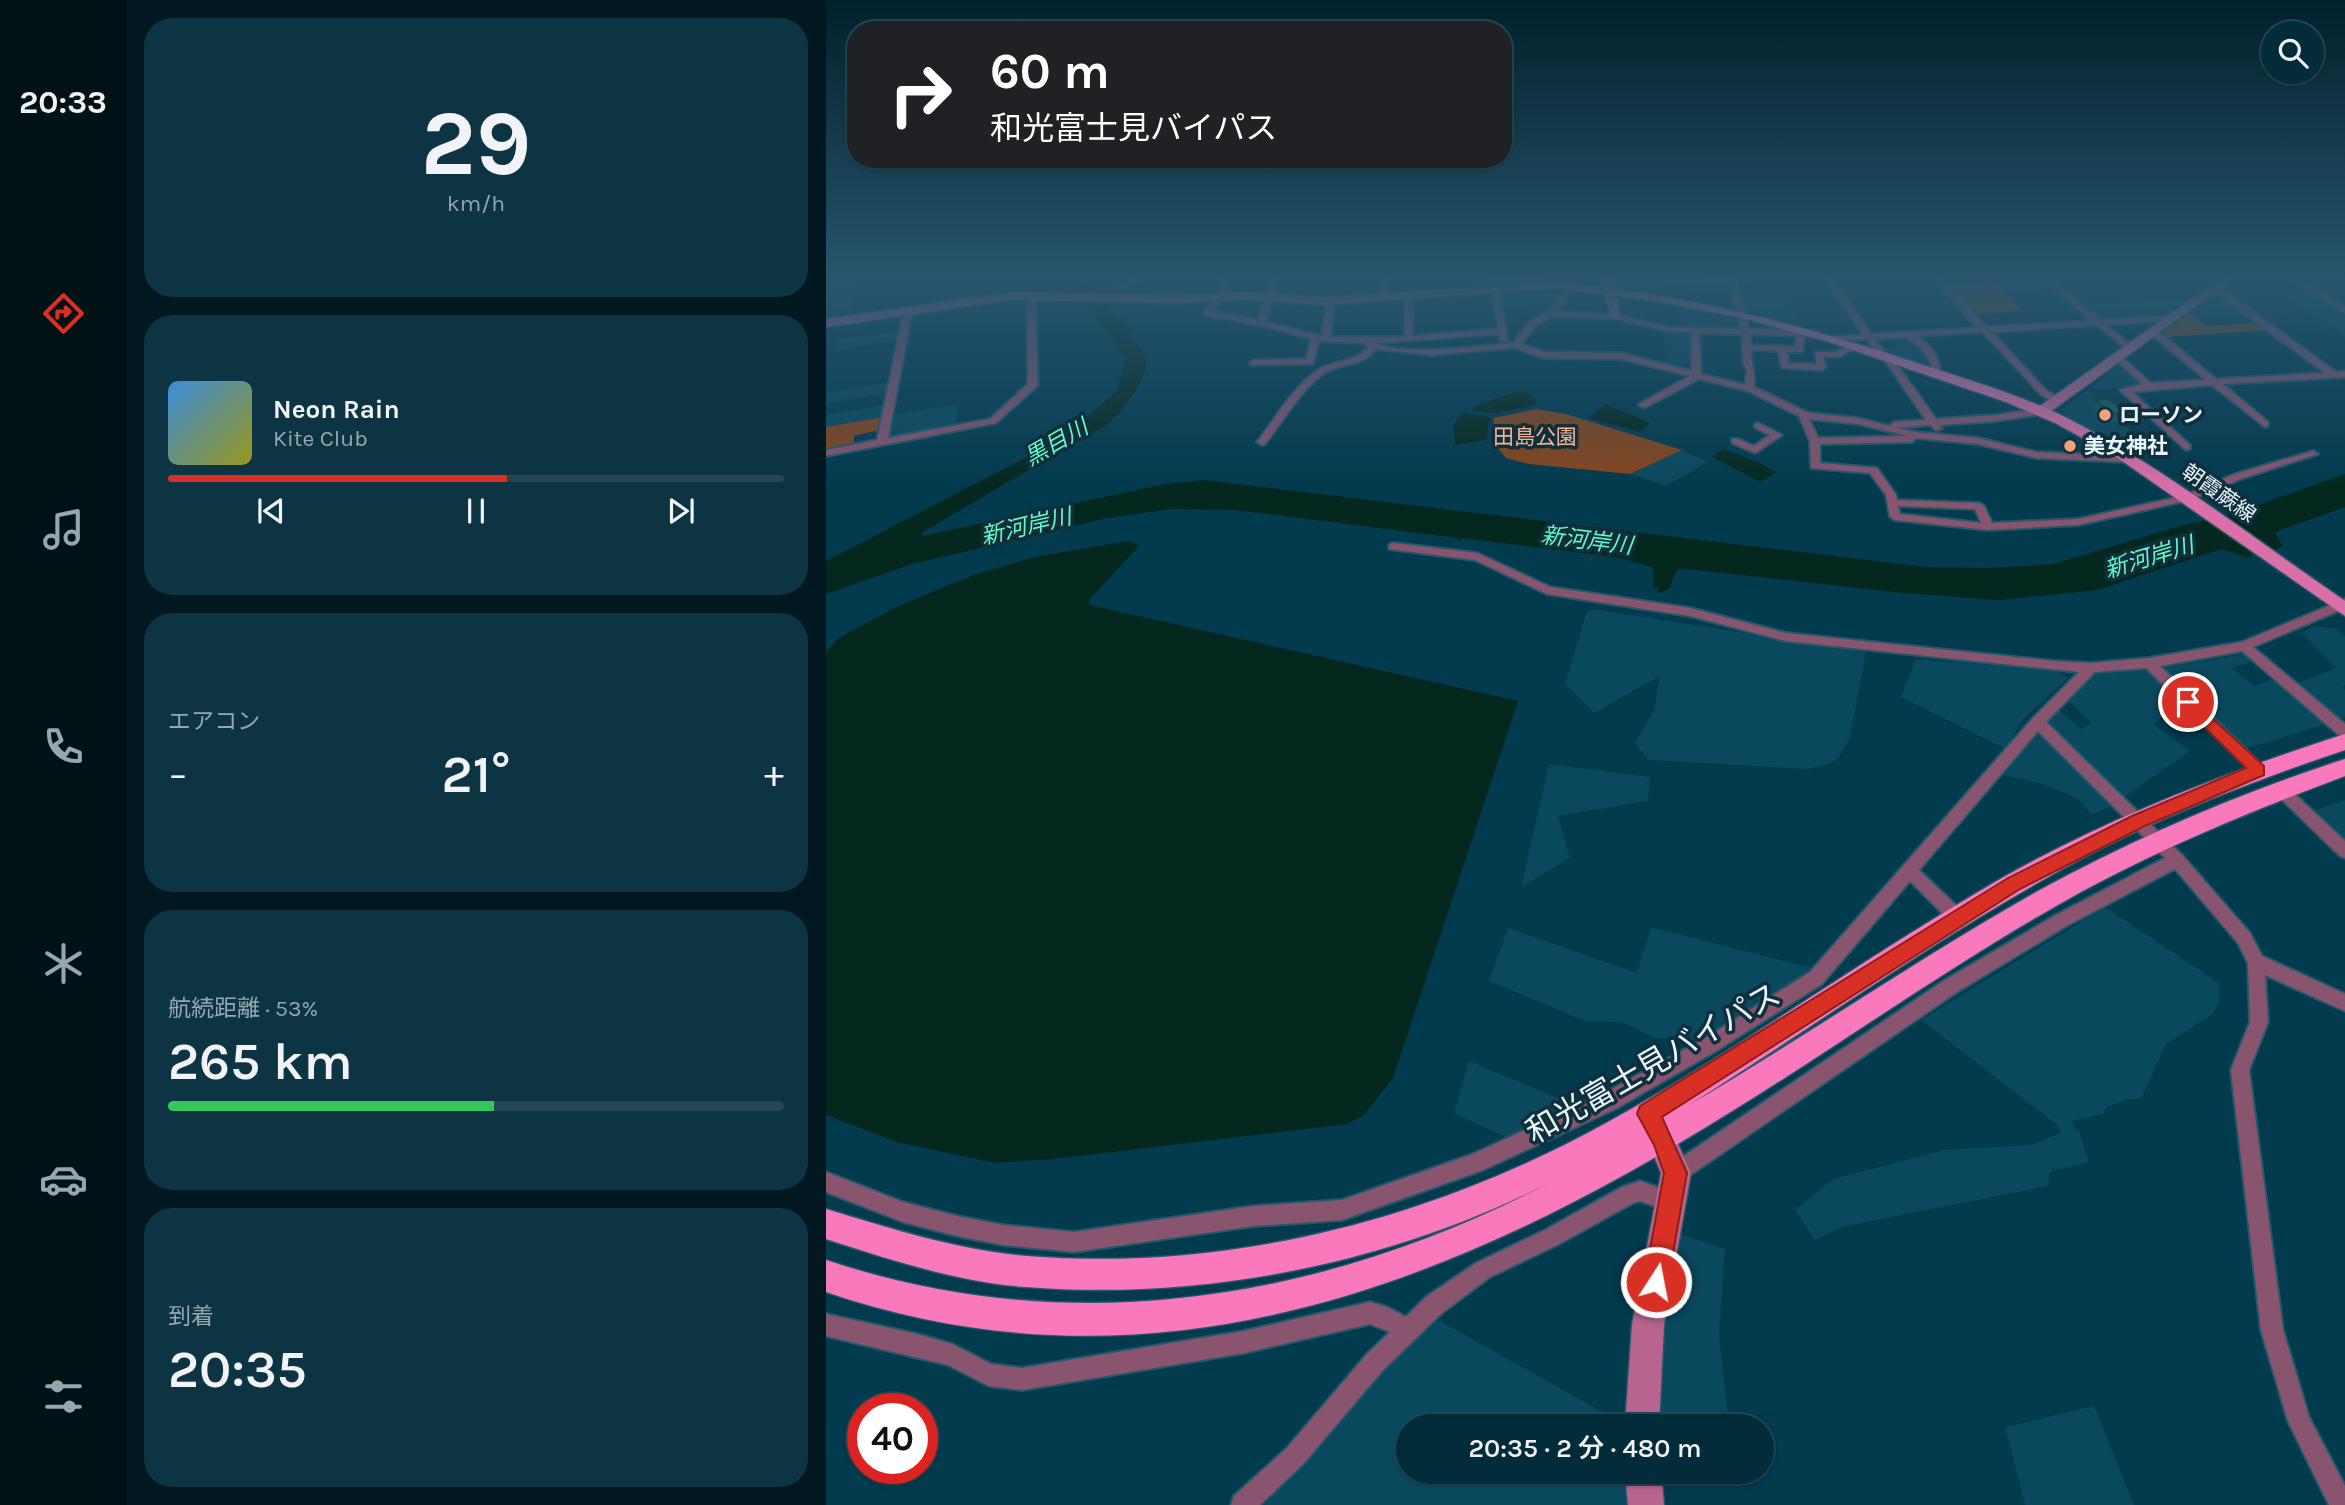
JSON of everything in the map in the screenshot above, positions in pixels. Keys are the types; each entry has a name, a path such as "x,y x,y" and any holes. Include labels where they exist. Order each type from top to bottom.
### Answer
{"highway":[{"name":"和光富士見バイパス","path":"826,1276 930,1307 1011,1318 1126,1320 1244,1308 1332,1288 1444,1250 1547,1203 1958,918 2014,884 2138,821 2258,770 2345,742"},
{"name":"和光富士見バイパス","path":"826,1224 904,1250 1006,1269 1116,1275 1230,1266 1345,1243 1440,1213 1559,1162 1656,1126 2058,894 2169,852 2219,814 2345,767"}],"main road":[{"name":"朝霞蕨線","path":"1857,347 2042,411 2129,459 2339,604"}],"street":[{"path":"882,442 901,347"},
{"path":"826,453 993,421 1033,385 1032,347"},
{"path":"1254,363 1310,362 1316,347"},
{"path":"1262,442 1320,371 1358,360 1369,354 1372,348 1431,352 1490,347"},
{"path":"1522,347 1544,355 1621,356 1749,388 1803,416 1886,426 1923,437"},
{"path":"1696,347 1697,376"},
{"path":"1745,347 1751,371 1749,388"},
{"path":"1748,347 1799,350 1799,347"},
{"path":"1782,350 1785,366 1822,367 1818,354 1836,355 1851,347"},
{"path":"1879,347 1944,438"},
{"path":"1927,347 1937,368 1936,373"},
{"path":"2001,347 2044,393 2057,401"},
{"path":"1886,426 2037,414 2132,347"},
{"path":"2172,347 2266,424"},
{"path":"2297,347 2345,382"},
{"path":"2118,357 2149,386"},
{"path":"2186,447 2125,390 2149,386 2345,374"},
{"path":"1644,405 1697,376"},
{"path":"1803,416 1815,441 1815,467 1873,470 1894,503 1895,517 1988,527 2078,522 2189,500 2239,475 2313,454"},
{"path":"1735,441 1755,450 1777,435 1758,426"},
{"path":"1815,441 1944,438 2054,457 2129,459"},
{"path":"1894,503 1979,506 1988,527"},
{"path":"1393,547 1477,557 1547,590 1690,612 1786,637 2012,663 2091,668 2149,663 2244,646 2339,604"},
{"path":"2244,646 2345,732"},
{"path":"2149,663 2258,770"},
{"path":"826,1182 903,1212 957,1226 1003,1235 1074,1242 1254,1216 1342,1210 1476,1163 1611,1101 1710,1045 1816,978 2038,722 2091,668"},
{"path":"2038,722 2169,852 2244,938 2256,962 2259,1022 2240,1070 2272,1329 2299,1421 2342,1505"},
{"path":"2281,790 2345,851"},
{"path":"1243,1505 1295,1456 1406,1329 1483,1270 1552,1237 1629,1194 1674,1188 1951,986 2169,852"},
{"path":"1909,870 1958,918"},
{"path":"2256,962 2345,1003"},
{"path":"1643,1414 1648,1325 1674,1188 1656,1126"},
{"path":"826,1325 929,1348 952,1355 989,1375 1022,1379 1244,1342 1370,1313 1387,1318 1406,1329"},
{"path":"1644,1484 1646,1505"}],"shaded area":[{"path":"835,347 856,347 834,351"},
{"path":"1665,347 1691,347 1692,365 1667,364"},
{"path":"1924,347 1933,368 1881,349"},
{"path":"2121,363 2145,385 2096,390 2093,386"},
{"path":"890,382 888,393 826,403 826,393"},
{"path":"2089,389 2148,453 2133,454 2067,418 2062,409"},
{"path":"958,404 956,427 893,439 886,436 891,415"},
{"path":"885,405 883,417 826,427 826,415"},
{"path":"1682,450 1708,462 1666,486 1630,474"},
{"path":"1593,609 1866,652 1850,737 1839,757 1829,764 1808,769 1648,760 1635,743 1654,710 1660,676 1594,713 1565,684 1587,611"},
{"path":"2313,626 2337,629 2345,637 2345,685 2342,687 2345,690 2345,717 2335,720 2293,685 2336,668 2302,633"},
{"path":"2245,654 2256,660 2232,668 2254,686 2276,678 2329,723 2242,750 2161,668"},
{"path":"1916,659 2052,669 2068,678 2021,721 2006,749 1901,697"},
{"path":"2150,669 2180,699 2154,725 2190,751 2120,800 2045,725 2058,709 2081,729 2092,723 2066,699 2092,672"},
{"path":"2041,730 2113,805 2091,815 2079,799 2043,784 2002,775"},
{"path":"1549,764 1650,777 1648,801 1558,816 1570,858 1521,887"},
{"path":"2345,800 2345,846 2310,812"},
{"path":"2105,907 2219,983 2220,1001 2213,1014 2166,1044 2141,1099 2129,1099 2107,1107 2103,1114 2072,1121 2075,1130 2079,1131 2089,1162 2050,1172 2048,1186 1841,1227 1815,1240 1795,1210 1833,1179 1944,1150 2030,1145 2061,1133 2057,1125 1921,1020"},
{"path":"1651,927 1812,968 1806,978 1702,1041 1654,1038 1622,1022 1585,1021 1489,981 1508,928 1637,973"},
{"path":"1469,1061 1580,1107 1514,1141 1454,1113"},
{"path":"1677,1233 1725,1249 1719,1336 1728,1414 1654,1414 1657,1335"},
{"path":"1438,1320 1606,1414 1396,1414 1396,1484 1630,1484 1632,1505 1264,1505 1377,1377"},
{"path":"2094,1406 2134,1505 2025,1505 2005,1427"}],"green space":[{"name":"田島公園","path":"1536,409 1566,414 1682,450 1630,474 1529,464 1506,458 1492,441 1494,418"},
{"path":"883,417 879,430 854,436 854,444 826,449 826,427"}],"water":[{"path":"1117,347 1139,347 1146,360 1146,368 1126,405 1106,425 921,533 923,536 1165,484 1203,480 1926,567 1990,568 2054,564 2183,525 2227,516 2345,474 2345,507 2275,532 2282,546 2271,552 2252,553 2249,558 2222,549 2097,590 1999,600 1903,593 1687,569 1677,570 1669,589 1659,593 1658,588 1653,587 1653,567 1616,557 1462,538 1458,542 1458,538 1236,510 1172,509 1107,518 912,564 826,594 826,561 1033,454 1078,426 1117,390 1125,358"},
{"path":"1527,391 1537,403 1535,405 1497,413 1473,411 1473,407 1514,392"},
{"path":"1605,404 1650,423 1640,432 1589,418"},
{"path":"1463,413 1490,417 1486,440 1455,445 1454,424"},
{"path":"1723,449 1761,463 1776,473 1760,482 1712,457"},
{"path":"1128,541 1139,546 1090,599 1089,605 1518,701 1393,1078 1365,1114 1348,1124 1053,1159 995,1163 897,1142 826,1115 826,652 840,637 903,604 976,574 1035,557"}],"building":[{"path":"2109,399 2124,413 2110,413 2096,400"}],"place":[{"name":"ローソン","path":"2105,415"},
{"name":"美女神社","path":"2070,446"}],"route":[{"path":"1656,1282 1676,1173 1663,1139 1648,1114 2014,884 2138,821 2258,770 2188,702"}],"water label":[{"name":"黒目川","path":"1056,442"},
{"name":"新河岸川","path":"1026,526"},
{"name":"新河岸川","path":"1587,540"},
{"name":"新河岸川","path":"2149,557"}]}
